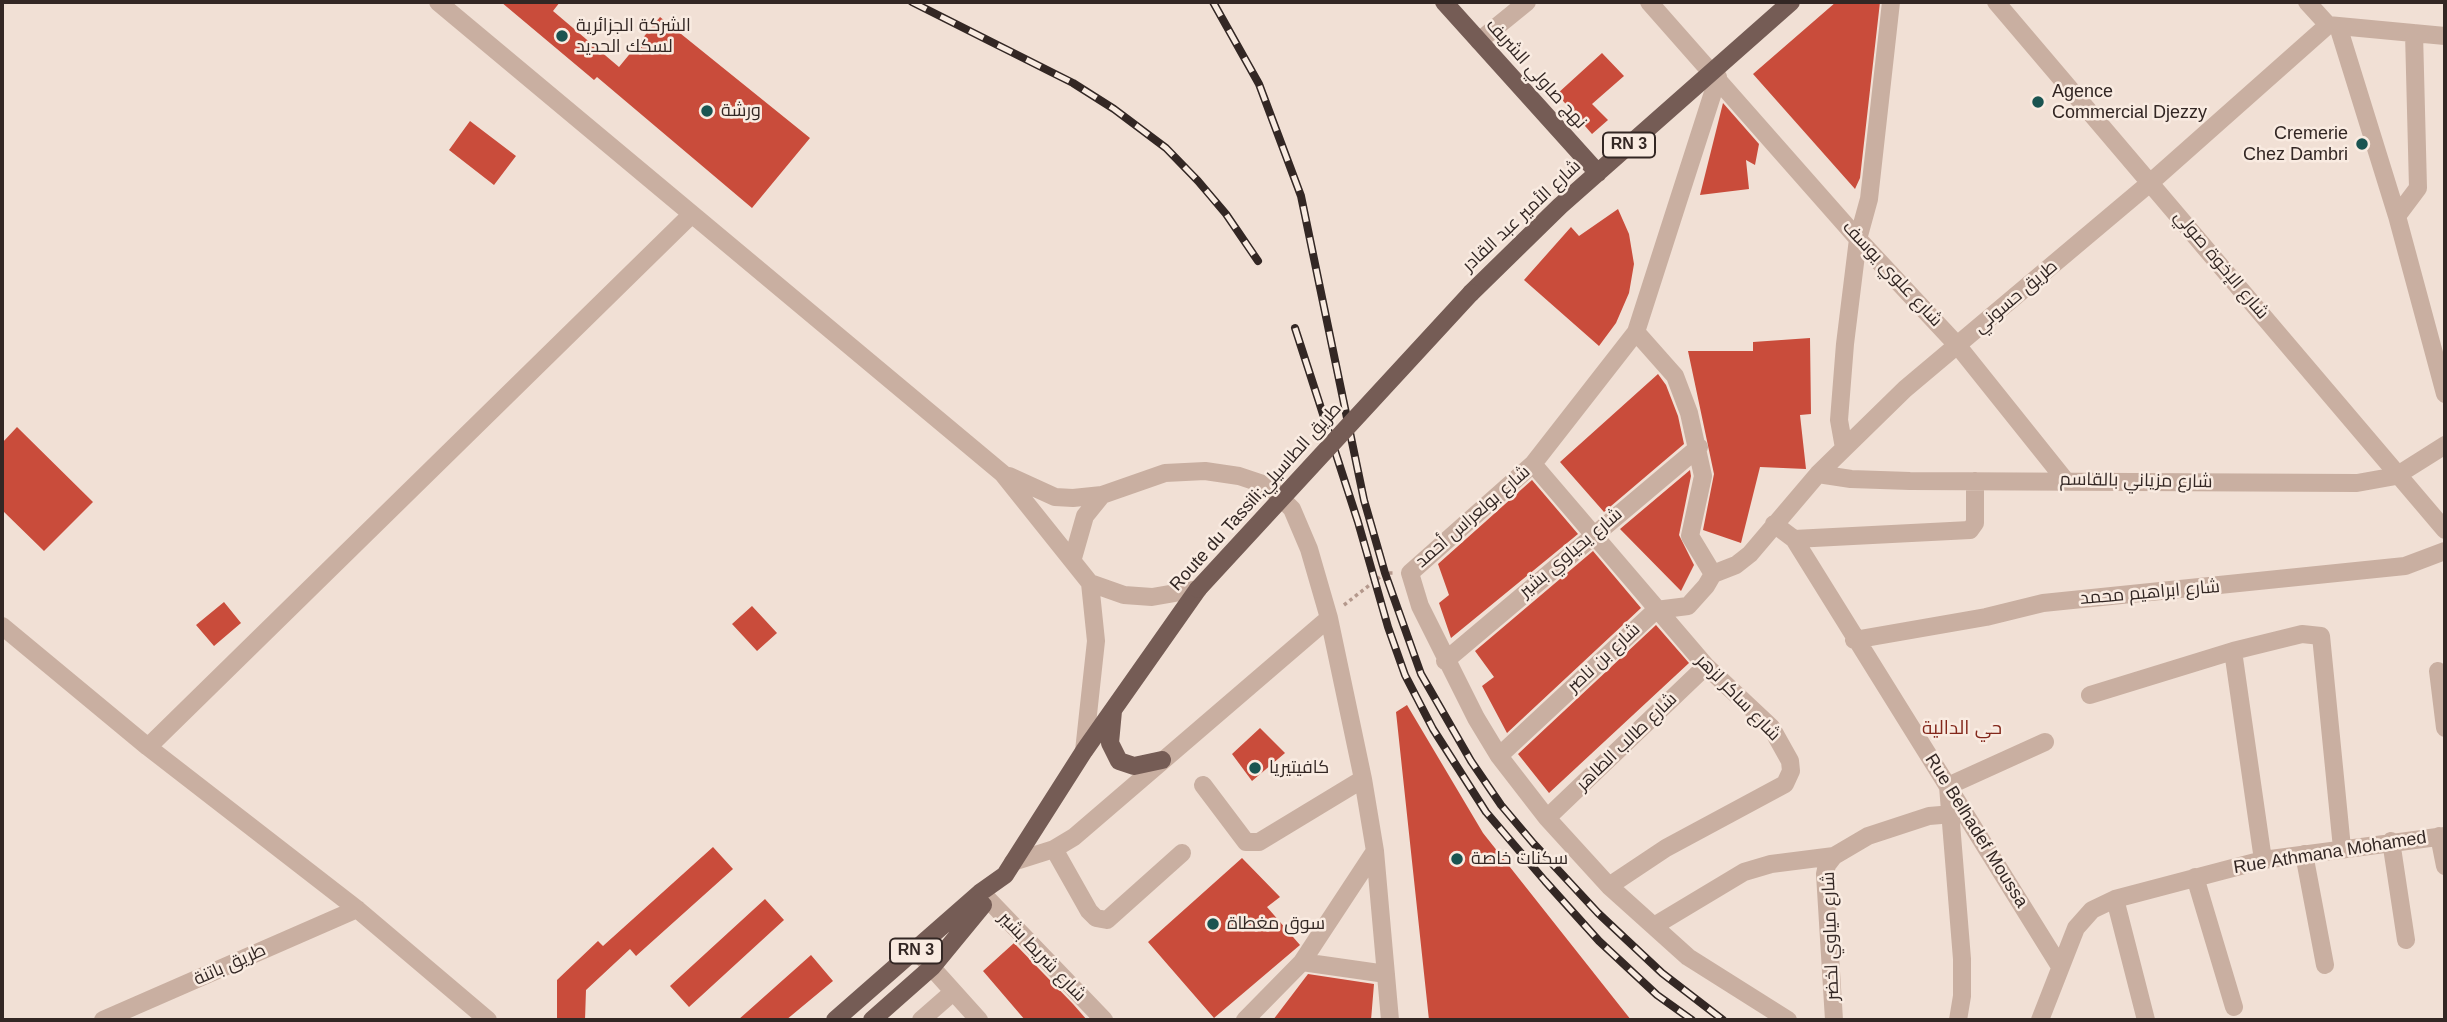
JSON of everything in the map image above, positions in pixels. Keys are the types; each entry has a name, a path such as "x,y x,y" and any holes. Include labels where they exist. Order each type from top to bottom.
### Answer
{"main road":[{"name":"نهج صاولي الشربف","path":"1444,2 1598,173"},
{"name":"شارع الأمير عبد القادر","path":"1471,293 1598,173 1715,74 1791,2"},
{"name":"Route du Tassili;طريق الطاسيلي","path":"872,1020 932,967 984,896 1013,862 1113,708 1198,589 1471,293"},
{"path":"1113,708 1110,743 1119,761 1134,766 1163,760"},
{"name":"Route du Tassili;طريق الطاسيلي","path":"835,1020 984,896"}],"street":[{"path":"438,2 1002,473 1073,558 1090,583 1096,641 1084,751"},
{"path":"1479,41 1527,2"},
{"name":"شارع علوي يوسف","path":"1649,2 1858,239 1958,346 2066,481"},
{"path":"1843,448 1840,407 1858,239 1869,198 1891,2"},
{"name":"شارع الإخوة صولي","path":"1996,2 2445,530"},
{"path":"2308,2 2333,25 2398,216 2445,394"},
{"path":"2333,25 2445,36"},
{"name":"طريق حسوني","path":"1713,574 1736,565 1750,554 1818,474 1905,389 2333,25"},
{"path":"2398,216 2418,188 2414,33"},
{"name":"شارع بولعراس أحمد","path":"1715,74 1636,332 1533,464 1410,573 1420,606 1445,661 1499,756 1547,818 1609,886 1688,957 1788,1020"},
{"path":"148,747 692,215"},
{"path":"1636,332 1675,376 1699,447 1703,476 1690,536 1713,574"},
{"name":"شارع مزياني بالقاسم","path":"1818,474 1851,479 2357,483 2398,475 2445,445"},
{"name":"شارع يحياوي بشير","path":"1445,661 1699,447"},
{"name":"شارع ساكر لزهر","path":"1533,464 1706,666 1771,727 1785,749 1791,771 1784,784 1666,848 1609,886"},
{"path":"1002,473 1055,497 1102,495 1165,474 1205,471 1239,476 1269,486 1292,509 1309,549 1329,618 1363,779 1375,851 1390,1020"},
{"path":"1794,539 1970,530 1976,513 1975,481"},
{"path":"1073,558 1085,516 1102,495"},
{"name":"Rue Belhadef Moussa","path":"1774,524 1794,539 1854,640 2059,965"},
{"name":"شارع ابراهيم محمد","path":"1854,640 1986,617 2043,603 2391,568 2445,551"},
{"name":"شارع بن ناصر","path":"1499,756 1656,610 1688,606 1713,574"},
{"path":"1090,583 1124,595 1152,597 1198,589"},
{"path":"1013,862 1054,849 1113,806 1329,618"},
{"path":"2,626 148,747 357,909 488,1020"},
{"path":"2090,695 2232,651 2302,635 2321,635 2342,848"},
{"path":"2232,651 2263,860"},
{"name":"شارع طالب الطاهر","path":"1547,818 1706,666"},
{"path":"2438,671 2445,728"},
{"path":"1958,1020 1962,996 1962,959 1953,814 1948,786 2045,742"},
{"path":"1203,785 1246,842 1259,842 1363,779"},
{"name":"شارع مياوي لخضر","path":"1834,1020 1825,874 1834,856 1868,836 1900,824 1929,816 1953,814"},
{"path":"2442,836 2445,866"},
{"name":"Rue Athmana Mohamed","path":"2040,1020 2059,965 2076,928 2092,910 2115,900 2263,860 2442,836"},
{"path":"2391,841 2406,940"},
{"path":"1054,849 1088,911 1096,918 1107,920 1182,853"},
{"path":"1245,1020 1302,962 1375,851"},
{"path":"2304,854 2325,965"},
{"path":"1654,926 1744,872 1771,864 1834,856"},
{"path":"2195,877 2234,1007"},
{"name":"شارع شريط بشير","path":"984,896 1104,1020"},
{"path":"2115,900 2146,1020"},
{"name":"طريق باتنة","path":"103,1020 357,909"},
{"path":"916,950 979,1020"},
{"path":"1302,962 1386,974"},
{"path":"921,1020 953,992"}],"path":[{"path":"1329,618 1385,573 1410,573"}],"building":[{"name":"ورشة","path":"501,2 560,2 553,11 619,67 660,17 810,138 752,208 597,77 594,80"},
{"path":"1836,2 1880,2 1860,178 1855,189 1753,74"},
{"path":"1602,53 1624,76 1592,104 1608,120 1592,134 1557,94"},
{"path":"1723,103 1759,144 1755,165 1746,160 1749,189 1700,195"},
{"path":"470,121 516,156 494,185 449,150"},
{"path":"1618,209 1629,234 1634,264 1629,293 1616,323 1599,346 1524,280 1571,227 1579,236"},
{"path":"1810,338 1811,414 1800,415 1806,469 1760,467 1741,543 1703,530 1714,474 1688,351 1753,351 1753,342"},
{"path":"1658,374 1666,385 1678,416 1684,444 1604,512 1560,462"},
{"path":"17,427 93,502 44,551 2,510 2,443"},
{"path":"1690,470 1679,535 1694,565 1681,591 1620,529"},
{"path":"1532,480 1578,534 1451,638 1439,603 1449,595 1438,564"},
{"path":"1593,551 1641,608 1507,733 1482,686 1494,677 1475,651"},
{"path":"224,602 241,623 214,646 196,625"},
{"path":"752,606 777,633 757,651 732,624"},
{"path":"1656,625 1689,663 1549,793 1518,754"},
{"name":"سكنات خاصة","path":"1407,705 1483,833 1631,1020 1429,1020 1396,712"},
{"name":"كافيتيريا","path":"1260,728 1285,753 1252,781 1232,754"},
{"path":"713,847 733,869 636,956 630,949 586,990 585,1020 557,1020 557,980 598,941 603,946"},
{"name":"سوق مغطاة","path":"1242,858 1280,897 1267,907 1300,945 1214,1018 1148,942"},
{"path":"765,899 784,920 689,1007 670,986"},
{"path":"1014,943 1087,1020 1025,1020 983,971"},
{"path":"811,955 833,981 786,1020 738,1020"},
{"path":"1308,974 1374,984 1371,1020 1273,1020"}],"railway":[{"path":"912,2 1073,83 1114,109 1166,148 1198,181 1226,214 1258,261"},
{"path":"1213,2 1259,84 1301,196 1364,500 1385,573 1421,674 1471,761 1501,805 1534,844 1598,913 1662,973 1723,1020"},
{"path":"1295,328 1358,522 1388,627 1405,675 1433,729 1486,812 1545,881 1599,941 1657,995 1692,1020"}],"place":[{"name":"الشركة الجزائرية لسكك الحديد","path":"562,36"},
{"name":"Agence Commercial Djezzy","path":"2038,102"},
{"name":"ورشة","path":"707,111"},
{"name":"Cremerie Chez Dambri","path":"2362,144"},
{"name":"كافيتيريا","path":"1255,768"},
{"name":"سكنات خاصة","path":"1457,859"},
{"name":"سوق مغطاة","path":"1213,924"}],"district":[{"name":"حي الدالية","path":"1962,729"}]}
